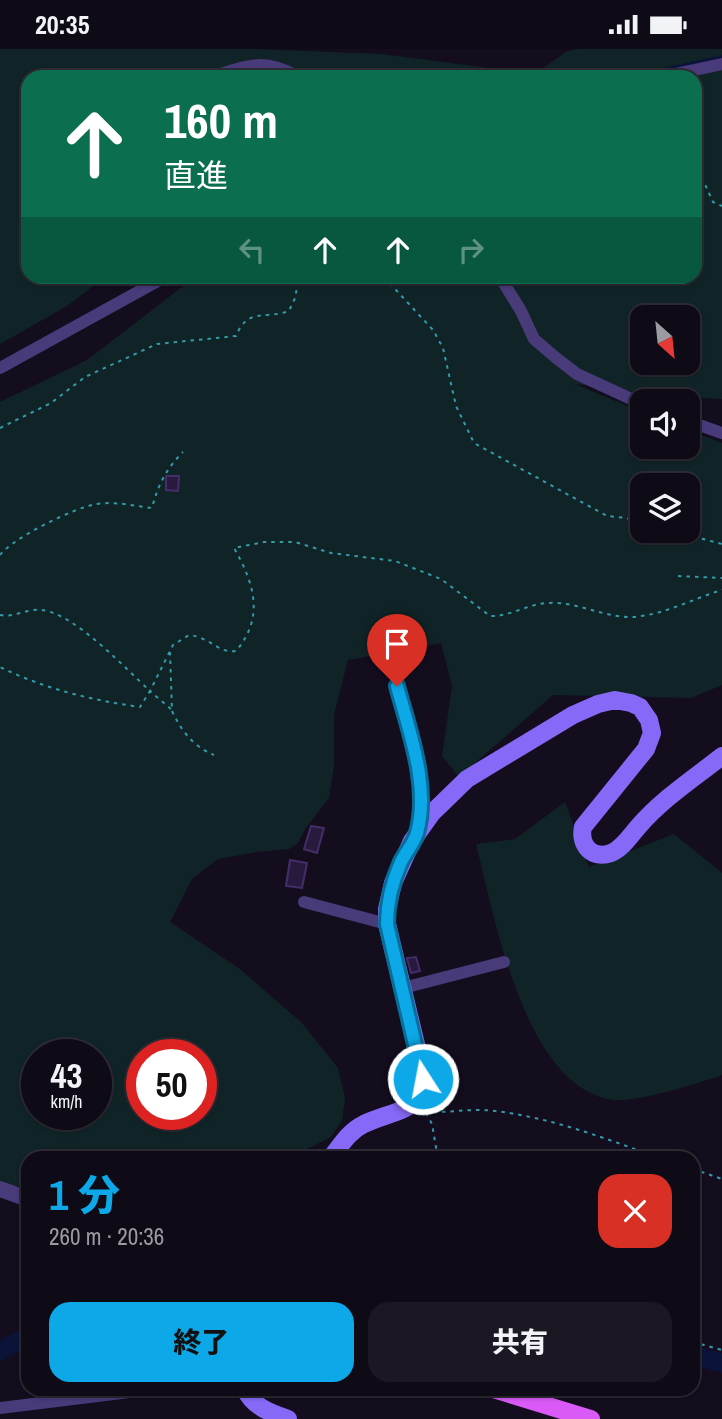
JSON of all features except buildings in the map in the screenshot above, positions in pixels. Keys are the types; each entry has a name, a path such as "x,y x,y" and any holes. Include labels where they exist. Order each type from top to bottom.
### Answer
{"main road":[{"path":"337,1151 344,1137 364,1124 406,1109 420,1093 423,1079 387,924 387,909 402,861 432,813 467,779 573,715 615,700 640,707 649,720 653,733 646,749 583,827 581,837 584,846 592,853 610,854 619,849 650,812 722,756"},
{"path":"248,1396 270,1413 288,1419"},
{"path":"516,1396 590,1419"}],"street":[{"path":"232,70 249,64 274,65 284,70"},
{"path":"694,70 722,64"},
{"path":"0,368 152,284"},
{"path":"504,284 534,339 578,374 630,398"},
{"path":"700,425 722,433"},
{"path":"397,686 420,776 416,835"},
{"path":"304,902 387,924"},
{"path":"403,988 504,962"},
{"path":"0,1189 21,1196"},
{"path":"0,1408 80,1396"}],"path":[{"path":"702,179 713,202 722,206"},
{"path":"0,428 51,403 85,377 148,348 177,341 236,336 242,324 250,317 278,315 289,311 296,296 297,284"},
{"path":"390,284 433,330 443,348 456,406 474,443 607,516 630,521"},
{"path":"0,555 7,546 30,533 94,504 152,508 158,485 168,467 183,452"},
{"path":"700,538 722,544"},
{"path":"0,667 76,696 139,707 173,645 189,635 201,636 228,652 236,651 250,631 254,607 249,579 234,548 264,542 295,542 331,553 395,561 441,579 489,616 497,617 532,604 550,603 583,607 614,616 643,615 722,590"},
{"path":"678,576 722,578"},
{"path":"0,615 41,609 61,615 99,644 172,710 184,732 203,750 214,755"},
{"path":"170,652 172,710"},
{"path":"406,1109 426,1112 493,1111 527,1117 573,1127 640,1151"},
{"path":"426,1112 432,1124 437,1151"},
{"path":"700,1172 722,1179"},
{"path":"700,1344 722,1350"}],"green space":[{"path":"0,49 255,49 382,54 504,70 21,70 21,284 96,284 67,306 0,344"},
{"path":"578,49 722,49 722,399 700,398 700,389 630,389 630,392 575,384 630,407 630,459 700,459 700,435 722,443 722,685 691,698 553,695 459,777 442,756 452,686 441,643 348,660 334,715 334,766 329,798 298,843 289,849 218,859 192,879 170,922 240,969 302,1023 338,1068 345,1098 342,1121 331,1137 303,1151 21,1151 21,1186 0,1187 0,402 87,360 186,284 702,284 702,70 541,70 566,52"},
{"path":"565,802 589,867 674,834 722,873 722,1075 651,1096 613,1100 582,1088 557,1065 535,1032 504,953 476,844 515,839"}],"waterway":[{"path":"662,70 722,57"},
{"path":"0,1351 21,1340"},
{"path":"700,1357 722,1363"}],"route":[{"path":"397,686 420,776 419,804 416,835 393,883 387,909 387,924 423,1079"}]}
